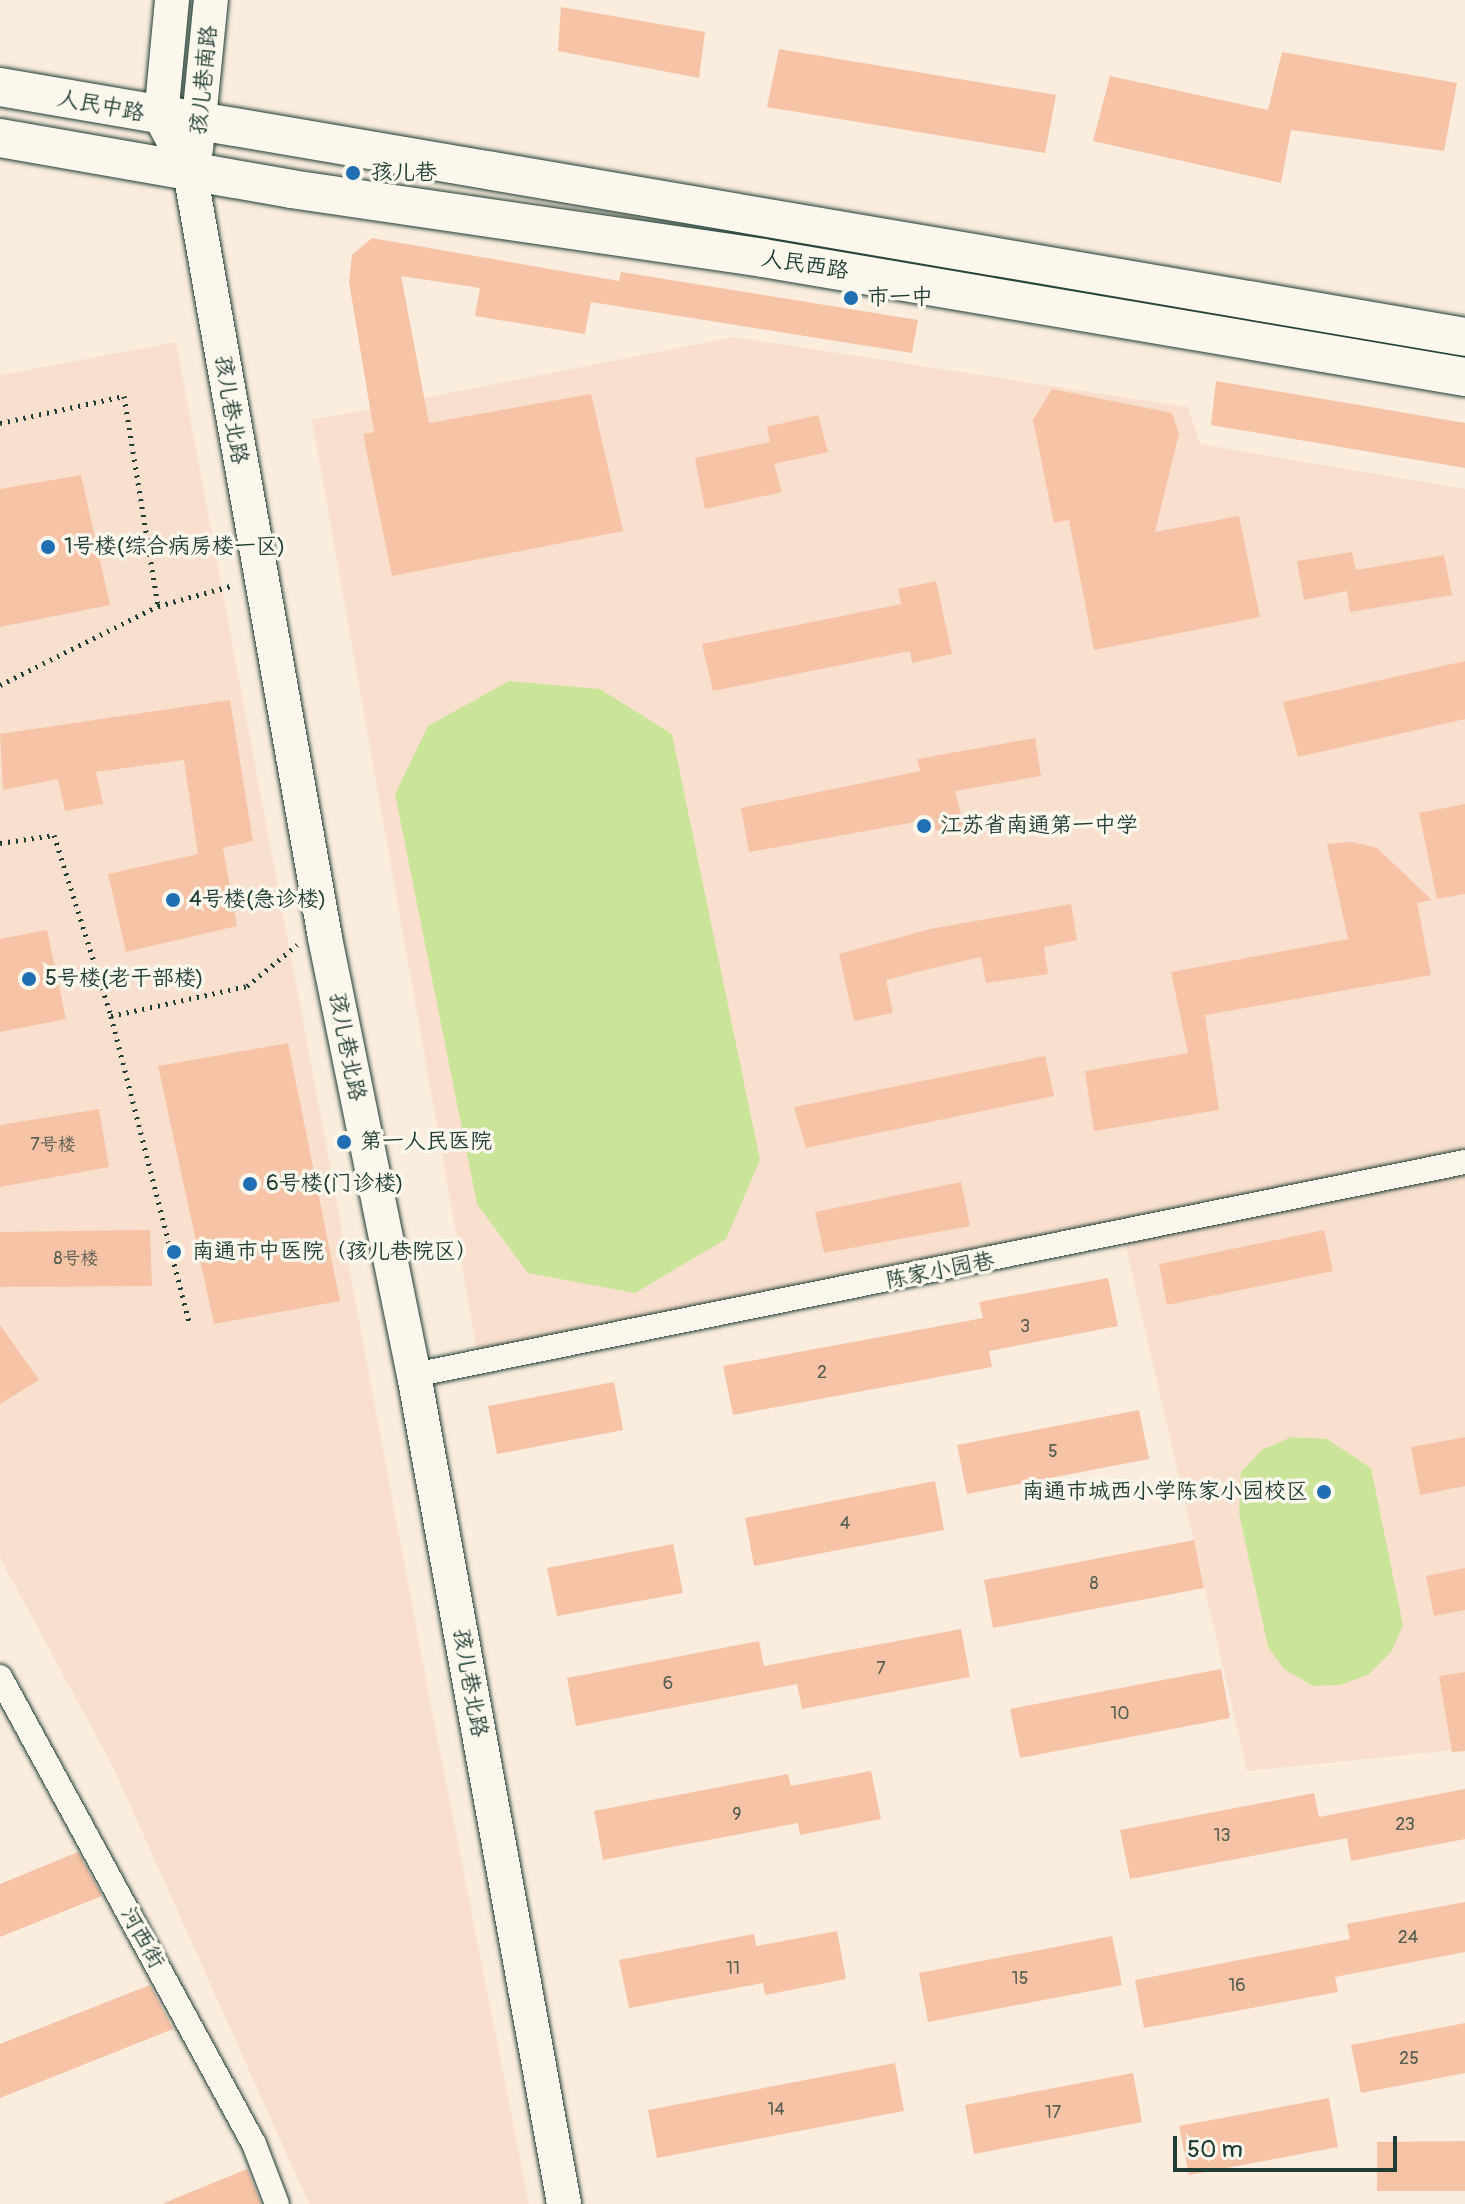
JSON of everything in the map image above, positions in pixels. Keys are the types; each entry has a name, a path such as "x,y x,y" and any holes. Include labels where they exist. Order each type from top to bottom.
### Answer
{"main road":[{"name":"孩儿巷南路","path":"172,0 161,117 190,172"},
{"name":"孩儿巷南路","path":"190,172 203,124 211,0"},
{"name":"人民中路","path":"0,87 203,124"},
{"name":"人民西路","path":"203,124 1465,337"},
{"path":"0,138 190,172"},
{"name":"人民西路","path":"190,172 763,258 1465,377"},
{"name":"孩儿巷北路","path":"190,172 259,578 325,938 414,1375 564,2204"}],"street":[{"name":"陈家小园巷","path":"414,1375 1465,1162"},
{"name":"河西街","path":"0,1677 254,2144 277,2204"}],"path":[{"path":"0,423 124,396 158,606"},
{"path":"0,685 158,606 259,578"},
{"path":"0,843 54,835 111,1016 189,1321"},
{"path":"111,1016 247,986 291,947 325,938"}],"shaded area":[{"name":"江苏省南通第一中学","path":"734,337 1188,407 1200,444 1465,489 1465,1749 1247,1771 1123,1235 479,1363 312,420"},
{"name":"南通市中医院（孩儿巷院区）","path":"176,342 432,1711 529,2204 309,2204 113,1767 0,1558 0,375"}],"green space":[{"path":"509,681 600,689 672,734 760,1160 726,1239 635,1293 528,1273 477,1204 395,794 428,726"},
{"path":"1291,1437 1327,1439 1371,1468 1403,1625 1392,1651 1368,1675 1340,1685 1313,1686 1284,1669 1268,1647 1239,1513 1241,1472 1262,1450"}],"building":[{"path":"561,7 705,32 699,78 558,51"},
{"path":"779,49 1056,95 1045,153 767,107"},
{"path":"1282,52 1457,83 1444,151 1291,130 1281,183 1093,141 1110,76 1268,110"},
{"path":"372,238 619,281 621,272 918,320 912,353 591,302 585,334 475,316 480,288 401,276 429,423 591,394 623,531 392,576 363,434 374,432 349,282 352,255"},
{"path":"1216,381 1465,423 1465,468 1211,425"},
{"path":"1052,389 1172,413 1179,434 1155,532 1239,516 1260,617 1094,650 1069,520 1054,523 1033,420"},
{"path":"818,415 828,452 774,464 782,492 705,509 695,458 770,442 767,427"},
{"name":"1号楼(综合病房楼一区)","path":"81,475 110,605 0,627 0,489"},
{"path":"1352,552 1356,570 1444,555 1452,595 1350,612 1347,591 1304,600 1297,561"},
{"path":"936,581 952,654 912,663 910,651 713,691 702,644 901,604 898,589"},
{"path":"1465,661 1465,719 1298,757 1283,702"},
{"path":"230,700 253,841 223,848 237,926 126,952 108,874 198,854 184,760 96,772 103,804 65,811 58,779 3,790 0,734"},
{"path":"1035,738 1041,776 955,791 964,827 935,831 932,819 749,852 741,808 920,771 917,759"},
{"path":"1465,804 1465,894 1437,899 1419,813"},
{"path":"1352,842 1377,848 1432,900 1417,903 1431,975 1205,1015 1219,1110 1094,1131 1085,1071 1188,1053 1171,972 1348,939 1327,844"},
{"path":"1071,904 1077,940 1044,947 1048,974 986,983 981,957 921,971 886,980 893,1013 854,1021 839,954 930,929"},
{"name":"5号楼(老干部楼)","path":"47,930 66,1019 0,1032 0,939"},
{"name":"6号楼(门诊楼)","path":"288,1043 340,1301 214,1324 158,1066"},
{"path":"1045,1056 1054,1096 806,1148 794,1107"},
{"path":"99,1109 109,1167 0,1187 0,1125"},
{"path":"961,1182 970,1226 824,1253 815,1212"},
{"path":"150,1230 152,1286 0,1287 0,1232"},
{"path":"1324,1230 1333,1271 1167,1305 1159,1264"},
{"path":"1108,1278 1118,1326 989,1351 992,1367 733,1415 723,1366 983,1318 979,1302"},
{"path":"0,1325 39,1380 0,1404"},
{"path":"614,1382 623,1430 497,1454 488,1406"},
{"path":"1139,1410 1149,1459 967,1494 957,1445"},
{"path":"1465,1437 1465,1486 1420,1495 1411,1447"},
{"path":"935,1481 944,1530 754,1566 745,1518"},
{"path":"1194,1540 1204,1588 993,1628 984,1580"},
{"path":"673,1544 683,1593 557,1616 547,1568"},
{"path":"1465,1568 1465,1610 1434,1616 1426,1576"},
{"path":"961,1629 970,1677 802,1709 797,1684 576,1726 567,1678 759,1641 764,1666"},
{"path":"1221,1669 1230,1718 1020,1758 1010,1709"},
{"path":"1465,1672 1465,1751 1452,1752 1439,1676"},
{"path":"871,1771 881,1819 800,1835 798,1823 603,1860 594,1811 788,1774 791,1786"},
{"path":"1465,1789 1465,1839 1351,1861 1347,1838 1130,1879 1120,1830 1314,1793 1319,1817"},
{"path":"78,1852 102,1896 0,1937 0,1884"},
{"path":"1465,1902 1465,1952 1335,1977 1338,1992 1144,2028 1135,1980 1350,1939 1347,1924"},
{"path":"837,1931 846,1979 765,1995 763,1983 629,2008 619,1960 754,1934 756,1946"},
{"path":"1112,1936 1122,1985 928,2022 919,1973"},
{"path":"150,1985 173,2029 0,2098 0,2044"},
{"path":"1465,2023 1465,2073 1361,2093 1351,2045"},
{"path":"895,2063 904,2111 657,2158 648,2110"},
{"path":"1133,2073 1142,2122 974,2154 965,2105"},
{"path":"1329,2098 1338,2147 1189,2175 1179,2126"},
{"path":"1465,2141 1465,2191 1377,2191 1377,2142"},
{"path":"247,2169 261,2204 164,2204 164,2203"}],"place":[{"name":"孩儿巷","path":"353,173"},
{"name":"市一中","path":"851,298"},
{"name":"1号楼(综合病房楼一区)","path":"48,547"},
{"name":"江苏省南通第一中学","path":"924,826"},
{"name":"4号楼(急诊楼)","path":"173,900"},
{"name":"5号楼(老干部楼)","path":"29,979"},
{"name":"第一人民医院","path":"344,1142"},
{"name":"6号楼(门诊楼)","path":"250,1184"},
{"name":"南通市中医院（孩儿巷院区）","path":"174,1252"},
{"name":"南通市城西小学陈家小园校区","path":"1324,1492"}]}
